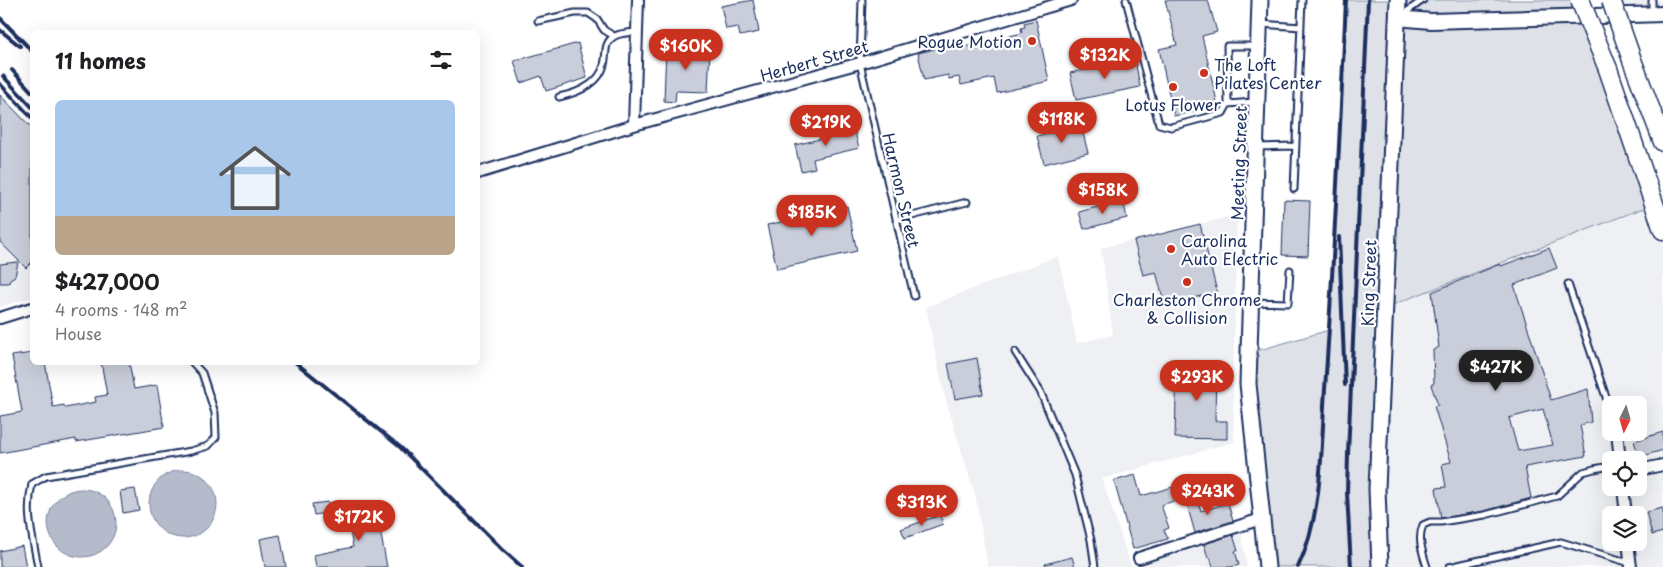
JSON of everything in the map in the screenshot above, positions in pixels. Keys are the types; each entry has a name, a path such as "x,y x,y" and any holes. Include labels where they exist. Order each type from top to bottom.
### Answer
{"highway":[{"path":"1580,0 1608,69 1663,230"},
{"path":"1611,0 1663,142"}],"main road":[{"name":"Meeting Street","path":"1260,0 1248,384 1267,567"},
{"name":"King Street","path":"1380,567 1377,489 1398,0"}],"street":[{"path":"634,125 638,0"},
{"name":"Herbert Street","path":"480,171 634,125 860,63 1071,0"},
{"path":"1397,18 1430,21 1658,14"},
{"path":"0,318 30,309"},
{"path":"1647,468 1663,465"},
{"path":"1139,558 1261,519"},
{"path":"1629,551 1631,565"}],"lane":[{"name":"Harmon Street","path":"862,0 860,63 914,296"},
{"path":"1126,0 1159,124 1170,127 1223,113 1228,104 1227,46 1259,46"},
{"path":"1294,189 1302,0"},
{"path":"1397,18 1423,0"},
{"path":"1652,0 1658,14"},
{"path":"538,21 574,12 588,13 596,19 604,30 614,36"},
{"path":"1259,24 1301,27"},
{"path":"559,97 578,92 596,80 604,66 607,44 614,36 637,32"},
{"path":"1228,104 1257,102"},
{"path":"1256,147 1296,146"},
{"path":"896,220 968,202"},
{"path":"1251,302 1288,303 1290,270"},
{"path":"1568,284 1606,396"},
{"path":"1015,352 1040,391 1075,475 1091,540 1095,567"},
{"path":"38,567 28,513 32,484 46,476 191,451 208,446 216,437 215,413 202,373 195,365"},
{"path":"1427,567 1420,532 1423,526 1430,522 1485,515 1557,496 1584,472 1602,468"},
{"path":"1448,567 1561,542 1631,565"}],"shaded area":[{"path":"1346,0 1580,0 1654,204 1384,308 1380,567 1267,567 1249,353 1329,330"},
{"path":"1614,0 1663,0 1663,14 1620,15"},
{"path":"0,95 30,126 30,298 0,307"},
{"path":"1654,204 1663,230 1663,567 1380,567 1384,308"},
{"path":"1237,215 1233,383 1234,442 1102,479 1131,566 1241,533 1247,567 988,567 976,498 944,394 926,307 1058,256 1077,343 1113,335 1101,248"}],"water":[{"path":"183,470 196,473 207,480 214,491 217,504 214,517 207,528 196,535 183,538 170,535 159,528 152,517 149,504 152,491 159,480 170,473"},
{"path":"82,489 95,492 106,499 113,510 116,523 113,536 106,547 95,554 82,557 69,554 58,547 51,536 48,523 51,510 58,499 69,492"}],"building":[{"path":"753,0 759,32 740,36 738,27 726,29 721,6"},
{"path":"1165,0 1208,0 1217,32 1202,36 1218,106 1174,116 1159,49 1177,45"},
{"path":"1036,20 1049,81 997,93 994,78 961,85 959,77 949,79 948,75 924,80 918,53 951,45 952,50 1022,33 1021,28 1025,27 1024,23"},
{"path":"578,43 587,78 546,91 541,76 521,83 514,61"},
{"path":"666,46 710,48 708,92 676,91 675,102 664,101"},
{"path":"1135,59 1140,87 1076,100 1070,73"},
{"path":"0,95 30,126 30,264 26,268 0,242"},
{"path":"853,125 859,148 813,159 815,168 801,171 795,145 841,134 840,129"},
{"path":"1081,125 1088,153 1044,164 1037,136"},
{"path":"1123,200 1127,218 1084,229 1079,212"},
{"path":"1284,200 1310,201 1308,256 1282,255"},
{"path":"847,206 857,251 777,269 767,225 805,217 803,210 815,207 816,213"},
{"path":"1200,224 1217,292 1165,305 1156,272 1143,275 1134,241"},
{"path":"1549,248 1557,268 1514,285 1551,400 1588,389 1591,422 1580,425 1586,456 1525,467 1531,498 1484,511 1441,518 1436,488 1446,487 1442,464 1451,462 1434,406 1438,405 1431,385 1434,383 1433,350 1439,347 1432,292 1500,264 1501,266","holes":["1543,409 1553,445 1518,451 1509,418"]},
{"path":"18,262 15,276 10,279 9,283 0,283 0,264"},
{"path":"30,353 30,365 46,365 53,407 64,405 65,408 96,402 95,397 107,395 102,365 130,365 134,389 157,385 164,427 76,442 76,439 0,453 0,416 22,412 12,356"},
{"path":"977,358 983,394 955,399 948,364"},
{"path":"1177,361 1216,362 1215,421 1227,421 1227,439 1175,438"},
{"path":"1663,432 1663,450 1647,455 1647,451 1637,451 1634,441 1648,441 1648,437"},
{"path":"1135,475 1141,496 1173,487 1177,500 1161,505 1169,528 1164,530 1168,539 1133,549 1114,481"},
{"path":"135,489 139,510 123,513 120,491"},
{"path":"1197,498 1201,511 1228,503 1233,521 1195,533 1186,501"},
{"path":"328,502 330,512 314,515 312,504"},
{"path":"375,503 387,567 316,567 314,555 353,547 346,509"},
{"path":"1663,508 1663,532 1652,535 1647,512"},
{"path":"940,515 943,524 905,538 901,529"},
{"path":"280,535 286,567 265,567 260,539"},
{"path":"1233,535 1238,551 1235,551 1239,565 1213,567 1204,544"},
{"path":"22,546 26,567 0,567 0,551"},
{"path":"1072,557 1075,567 1046,567 1045,564"}],"railway":[{"path":"1298,567 1312,525 1321,457 1346,0"},
{"path":"1351,567 1347,493 1348,454 1368,0"},
{"path":"0,18 30,49"},
{"path":"0,30 20,46"},
{"path":"12,70 30,90"},
{"path":"3,76 30,105"},
{"path":"0,84 30,116"},
{"path":"1339,237 1345,385"},
{"path":"299,365 400,447 522,567"}],"place":[{"name":"Rogue Motion","path":"1032,41"},
{"name":"The Loft Pilates Center","path":"1204,73"},
{"name":"Lotus Flower","path":"1173,87"},
{"name":"Carolina Auto Electric","path":"1171,249"},
{"name":"Charleston Chrome & Collision","path":"1187,282"}]}
